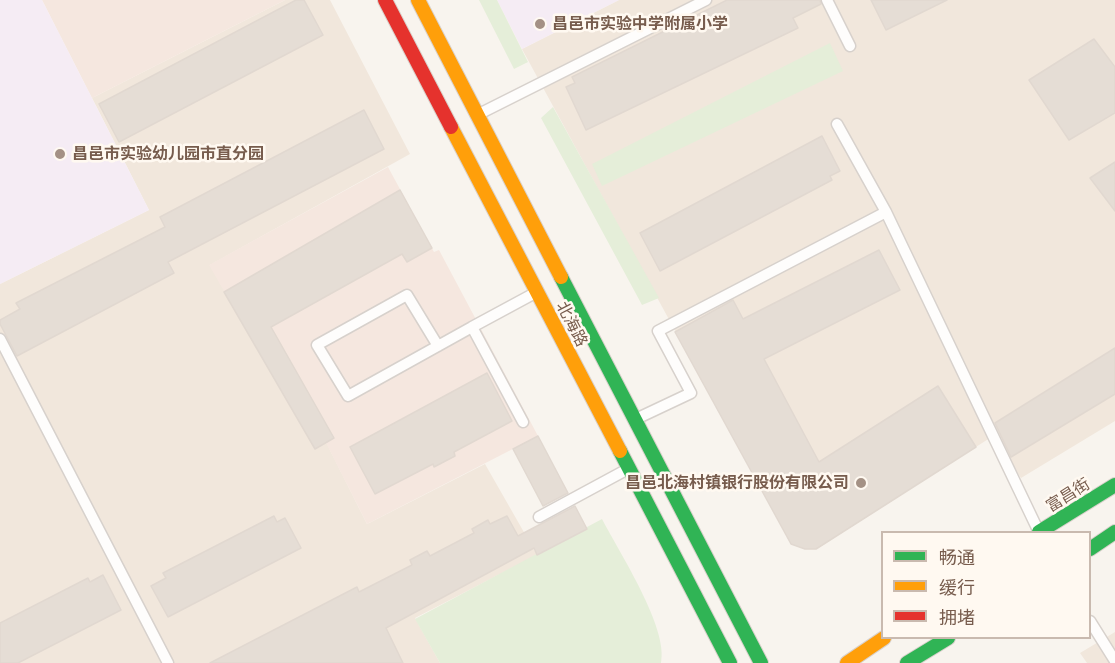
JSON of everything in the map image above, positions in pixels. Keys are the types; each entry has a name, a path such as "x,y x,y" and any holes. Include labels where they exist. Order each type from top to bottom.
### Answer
{"main road":[{"name":"北海路","path":"385,0 730,663"},
{"name":"北海路","path":"418,0 761,663"},
{"name":"富昌街","path":"1041,531 1115,485"},
{"path":"1091,548 1115,532"},
{"path":"847,663 883,639"},
{"path":"907,663 946,639"}],"lane":[{"path":"478,115 706,0"},
{"path":"827,0 850,46"},
{"path":"837,124 886,212 1039,531"},
{"path":"635,420 691,393 658,331 886,212"},
{"path":"438,346 407,295 317,345 348,396 537,292"},
{"path":"472,327 523,422"},
{"path":"0,339 168,663"},
{"path":"539,517 629,469"},
{"path":"1091,624 1115,661"}],"shaded area":[{"name":"昌邑市实验幼儿园市直分园","path":"0,0 42,0 149,210 0,284"},
{"path":"42,0 285,0 92,98"},
{"path":"285,0 330,0 410,154 210,265 315,449 326,442 367,524 485,464 537,555 415,618 440,663 0,663 0,284 149,210 92,98"},
{"name":"昌邑市实验中学附属小学","path":"497,0 619,0 522,49"},
{"path":"619,0 1115,0 1115,421 1021,478 993,436 817,549 805,549 791,544 522,49"},
{"path":"388,167 434,252 439,250 538,436 367,524 326,443 315,449 209,265"},
{"path":"1115,632 1115,663 1087,663 1080,653"}],"green space":[{"path":"479,0 497,0 528,62 514,69"},
{"path":"830,43 843,71 602,186 592,164"},
{"path":"553,107 659,298 642,305 541,118"},
{"path":"602,519 641,590 658,630 661,663 440,663 415,619"}],"building":[{"path":"296,0 304,0 323,35 119,142 99,104"},
{"path":"727,0 820,0 821,4 793,18 798,28 586,130 566,87 575,83 572,77"},
{"path":"871,0 947,0 886,30"},
{"path":"1094,39 1115,67 1115,113 1069,140 1029,80"},
{"path":"364,110 384,149 168,262 174,273 17,356 0,324 0,320 20,309 16,303 165,227 160,217"},
{"path":"822,136 840,171 830,176 832,180 660,271 640,233"},
{"path":"1115,162 1115,211 1090,178"},
{"path":"400,190 432,248 407,262 402,254 271,327 334,438 315,449 224,292"},
{"path":"879,250 900,290 764,359 819,462 938,386 976,447 816,549 805,549 791,544 675,332 733,300 743,319"},
{"path":"1115,348 1115,394 1011,457 995,423"},
{"path":"487,373 512,421 454,452 455,456 434,467 433,464 375,494 350,447"},
{"path":"538,436 568,493 543,506 513,449"},
{"path":"575,506 587,529 537,555 534,548 386,628 403,663 210,663 357,587 359,592 412,565 410,560 427,551 430,556 474,533 472,529 488,520 490,524 507,516 518,536"},
{"path":"274,516 277,522 285,518 301,548 168,617 151,586 166,578 163,573"},
{"path":"103,575 121,610 18,663 0,663 0,623 88,578 90,582"}],"traffic: fast":[{"path":"561,277 761,663"},
{"path":"620,451 730,663"},
{"path":"1041,531 1115,485"},
{"path":"1091,548 1115,532"},
{"path":"907,663 946,639"}],"traffic: slow":[{"path":"418,0 561,277"},
{"path":"451,127 620,451"},
{"path":"847,663 883,639"}],"traffic: jam":[{"path":"385,0 451,127"}],"place":[{"name":"昌邑市实验中学附属小学","path":"540,24"},
{"name":"昌邑市实验幼儿园市直分园","path":"60,154"},
{"name":"昌邑北海村镇银行股份有限公司","path":"861,483"}]}
